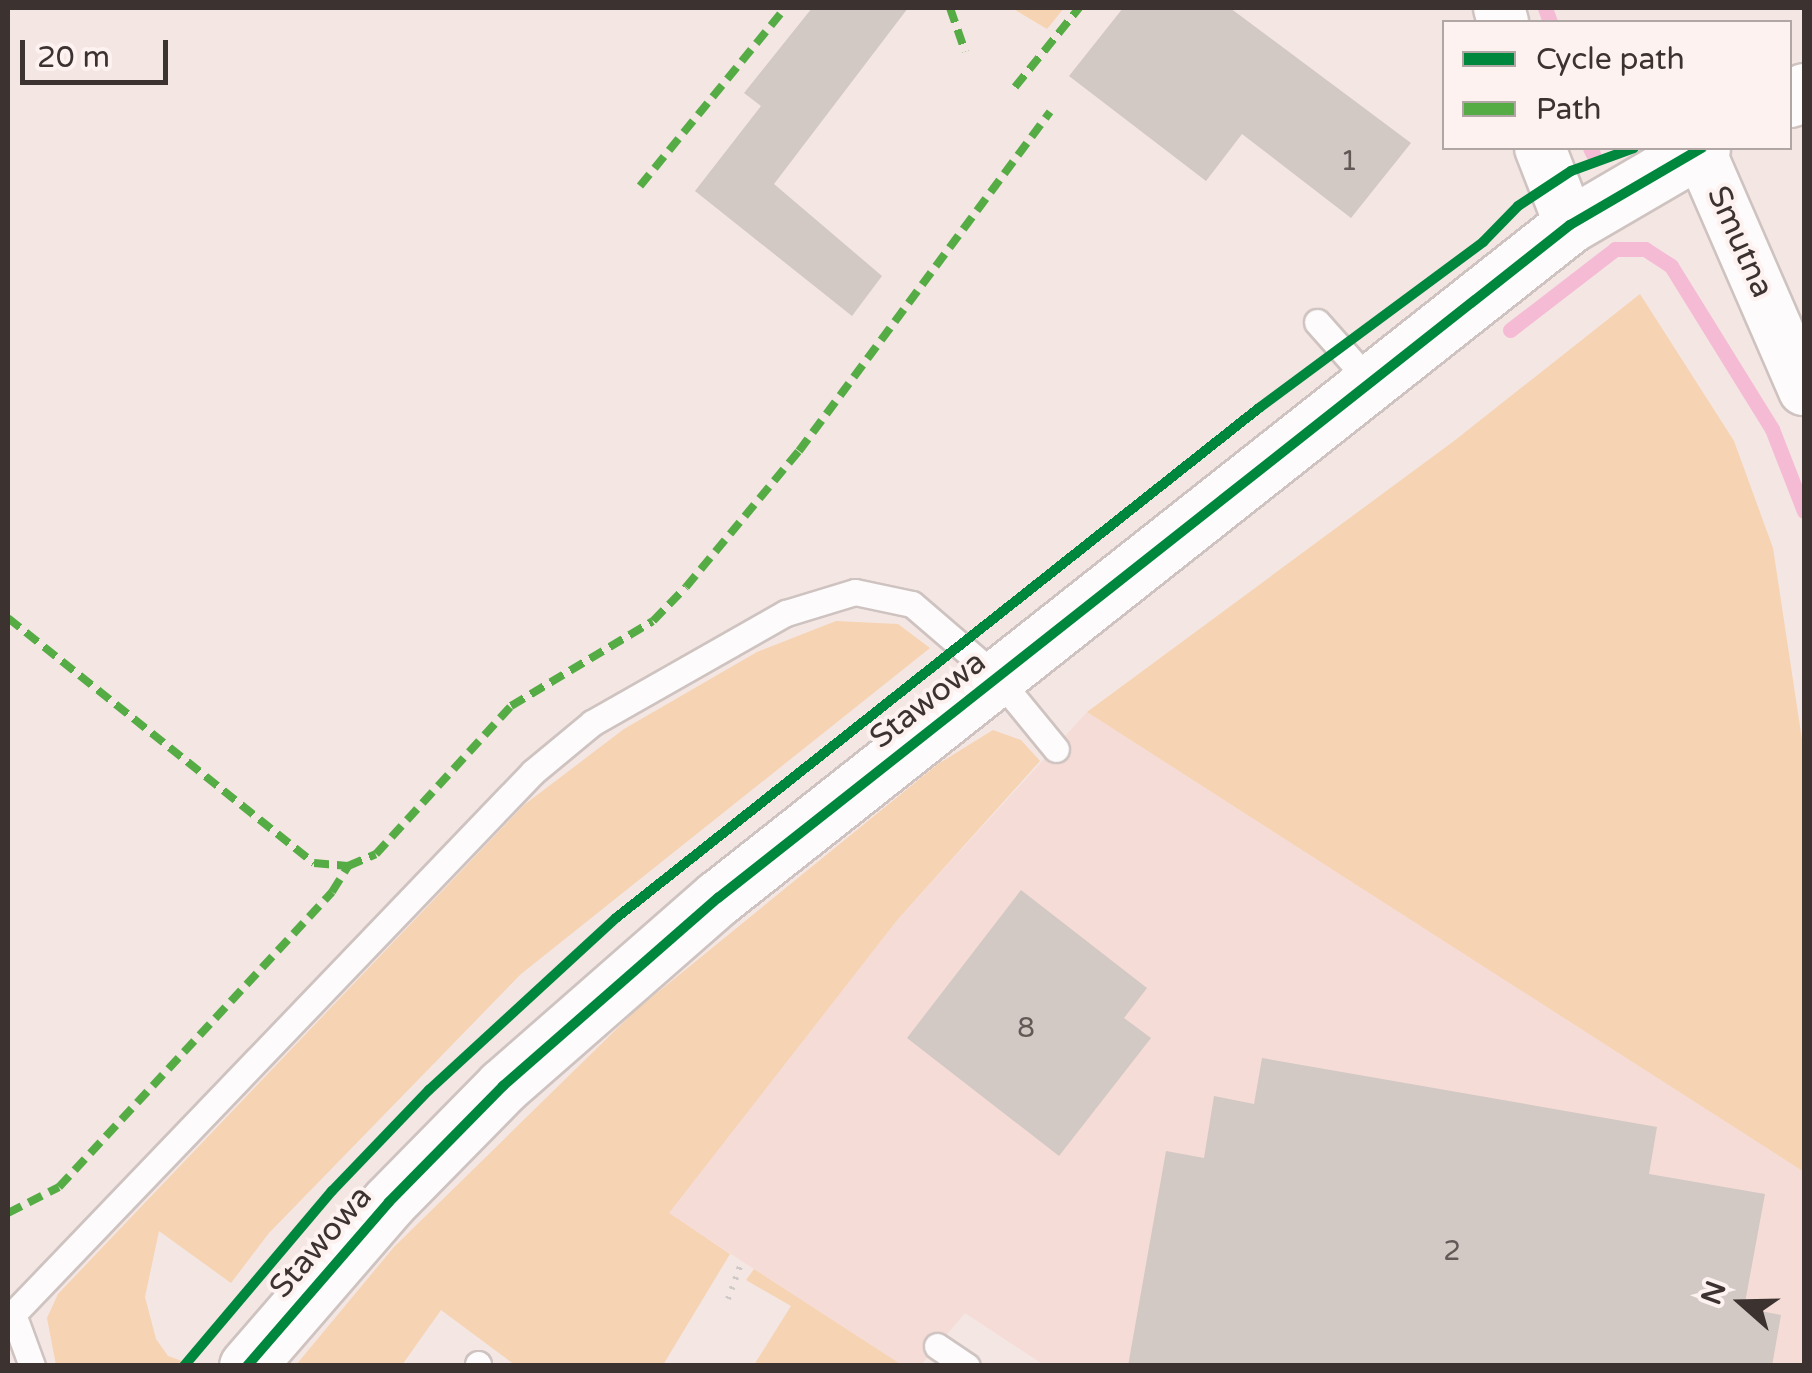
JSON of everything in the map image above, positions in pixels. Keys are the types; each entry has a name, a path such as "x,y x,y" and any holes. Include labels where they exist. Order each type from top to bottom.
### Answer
{"street":[{"path":"1541,150 1570,225"},
{"name":"Stawowa","path":"248,1365 389,1202 559,1033 718,898 1570,225 1697,150"},
{"name":"Smutna","path":"1701,150 1804,390"}],"lane":[{"path":"1317,322 1370,382"},
{"path":"32,1366 10,1313 533,772 592,722 786,614 855,592 912,604 997,677 1056,749"},
{"path":"937,1346 967,1366"}],"path":[{"path":"728,1298 742,1261"}],"shaded area":[{"path":"1012,8 1064,8 1047,29"},
{"path":"1640,294 1734,441 1773,548 1804,753 1804,1172 1087,712 1454,441"},
{"path":"836,621 898,624 930,648 521,974 269,1233 231,1283 159,1231 145,1297 156,1339 168,1356 193,1365 56,1365 47,1318 58,1294 524,805 624,729 757,652"},
{"path":"1087,712 1804,1172 1804,1365 1044,1365 965,1313 921,1365 902,1365 668,1213 898,919"},
{"path":"993,730 1021,740 1040,761 898,919 669,1213 730,1254 663,1365 515,1365 441,1310 402,1365 296,1365 394,1247 636,1010 938,764"},
{"path":"754,1269 902,1365 754,1365 791,1306 746,1280"}],"building":[{"path":"812,8 908,8 774,184 882,276 852,316 695,191 761,106 744,93"},
{"path":"1123,8 1230,8 1411,143 1351,218 1242,134 1206,181 1069,76"},
{"path":"1021,890 1147,988 1124,1018 1151,1038 1059,1156 907,1038"},
{"path":"1262,1058 1657,1127 1649,1174 1765,1194 1744,1308 1781,1315 1772,1366 1128,1366 1166,1151 1204,1158 1214,1096 1254,1104"}],"waterway":[{"path":"1545,8 1549,20"},
{"path":"1591,150 1593,154"},
{"path":"1510,330 1615,249 1645,249 1671,266 1772,429 1804,511"}],"marked path":[{"path":"640,186 785,8"},
{"path":"950,8 965,51"},
{"path":"1015,87 1079,8"},
{"path":"8,618 314,863 348,866 376,854 511,706 653,621 686,587 799,451 1050,112"},
{"path":"8,1213 59,1187 332,892 348,866"}],"cycle path":[{"path":"184,1366 332,1191 429,1090 616,918 1259,408 1483,242 1518,206 1571,171 1629,150"},
{"path":"247,1366 389,1202 503,1086 718,898 1570,225 1699,150"}]}
